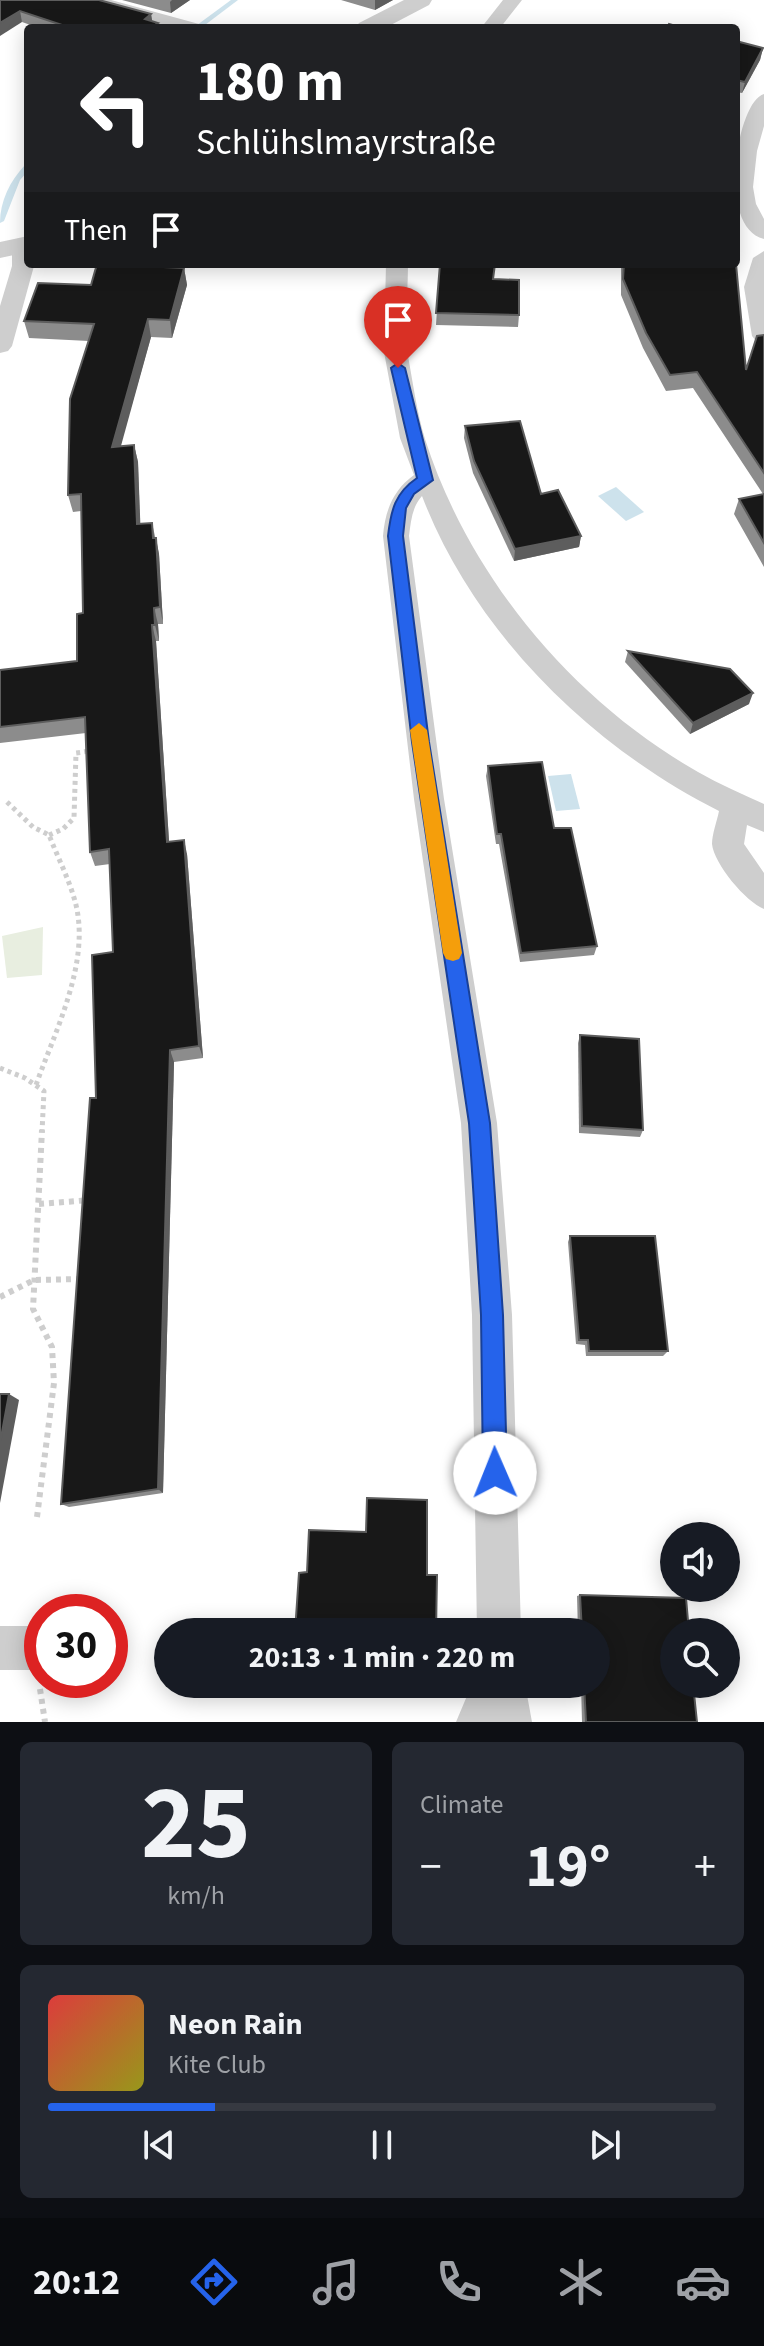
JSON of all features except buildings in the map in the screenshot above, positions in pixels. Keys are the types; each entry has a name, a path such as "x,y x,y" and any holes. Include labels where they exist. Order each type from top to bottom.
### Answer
{"street":[{"path":"91,0 179,24"},
{"path":"375,24 421,0"},
{"path":"493,24 513,0"},
{"path":"764,100 745,159 742,192 747,211 764,232"},
{"path":"0,346 23,266 17,247"},
{"path":"764,258 756,272 755,304 764,336"},
{"path":"397,268 394,346 406,411 425,480 446,525 485,590 530,647 572,693 620,734 677,773 750,813 728,845 743,872 764,895"},
{"path":"425,480 409,490 398,508 396,536 421,742 479,1123 492,1315 499,1618"},
{"path":"479,1722 489,1698"},
{"path":"505,1698 509,1722"}],"path":[{"path":"49,835 63,829 74,818 76,753 91,751"},
{"path":"7,802 33,827 49,835 76,906 78,933 75,972 36,1085"},
{"path":"0,1068 44,1091 33,1309 52,1347 54,1383 37,1517"},
{"path":"39,1204 91,1200"},
{"path":"0,1297 34,1280 85,1279"}],"shaded area":[{"path":"43,927 42,975 7,978 2,936"}],"water":[{"path":"616,487 644,512 626,521 598,496"},
{"path":"571,774 580,809 556,811 548,776"}],"waterway":[{"path":"202,24 235,0"},
{"path":"0,221 16,179 24,171"}],"slow traffic":[{"path":"419,730 453,953"}],"route":[{"path":"398,368 425,480 409,490 398,508 396,536 421,742 479,1123 492,1315 495,1473"}]}
